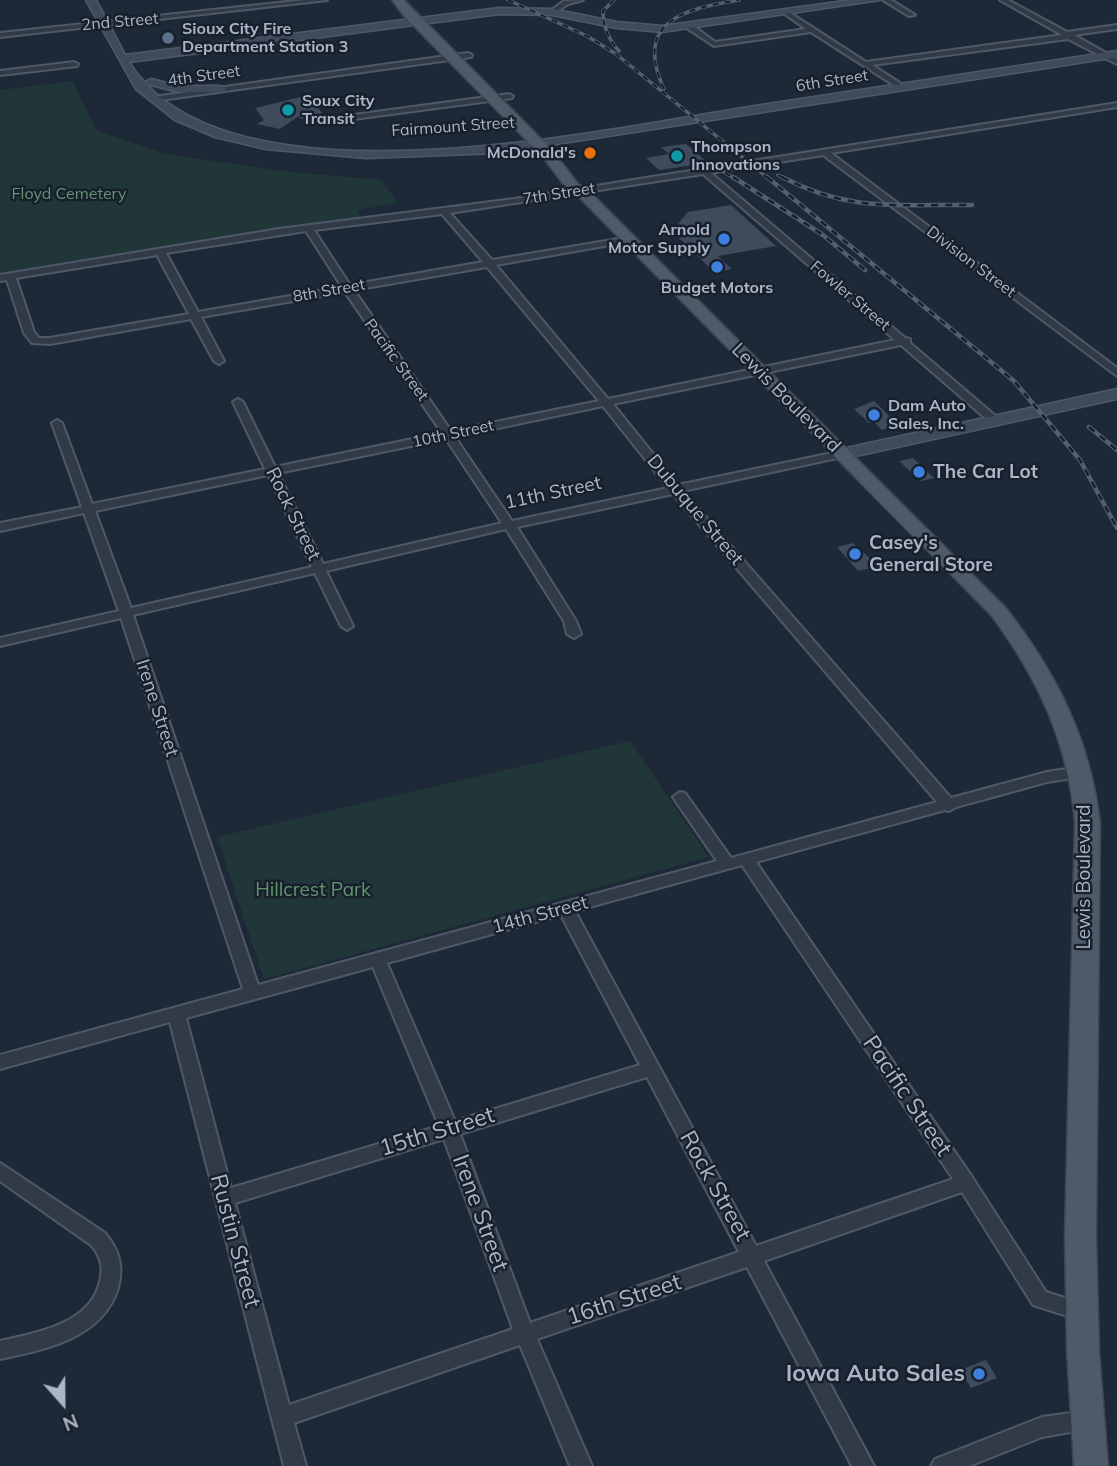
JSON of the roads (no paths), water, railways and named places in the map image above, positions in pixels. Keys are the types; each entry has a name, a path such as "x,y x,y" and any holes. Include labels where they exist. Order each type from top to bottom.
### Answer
{"main road":[{"name":"Fairmount Street","path":"91,0 137,57 159,98"},
{"name":"Fairmount Street","path":"102,0 124,59 136,81 175,114 208,128 308,150 427,154 535,141"},
{"name":"Lewis Boulevard","path":"398,0 415,21 535,141 573,187 581,191 998,611 1020,639 1055,698 1080,772 1087,832 1080,1311 1091,1466"},
{"name":"Lewis Boulevard","path":"412,0 552,139 575,167 585,185 581,191"},
{"path":"124,59 515,10 552,12 634,27 688,26 875,0"},
{"name":"6th Street","path":"535,141 1113,57"},
{"path":"151,82 178,89 221,89"},
{"name":"11th Street","path":"842,454 1117,394"}],"street":[{"name":"2nd Street","path":"0,35 324,0"},
{"path":"552,12 566,2 580,0"},
{"path":"886,0 911,15"},
{"path":"1003,0 1113,57"},
{"path":"787,13 900,87"},
{"path":"688,26 713,44 813,30"},
{"path":"866,64 1117,27"},
{"name":"4th Street","path":"159,98 468,55"},
{"path":"0,73 74,64"},
{"path":"346,118 509,96"},
{"name":"7th Street","path":"0,278 308,228 444,212 704,172 1117,105"},
{"name":"Division Street","path":"824,152 1117,373"},
{"name":"Fowler Street","path":"704,172 906,341 995,421"},
{"name":"Dubuque Street","path":"444,212 558,343 603,403 676,490 949,806"},
{"name":"Pacific Street","path":"308,228 346,288 509,524 570,621 574,634"},
{"name":"8th Street","path":"11,276 36,341 74,338 627,239"},
{"path":"160,251 219,361"},
{"name":"10th Street","path":"0,527 906,341"},
{"name":"Rock Street","path":"238,401 347,626"},
{"name":"Irene Street","path":"58,424 126,613 253,994"},
{"name":"11th Street","path":"0,642 509,524 842,454"},
{"name":"14th Street","path":"0,1062 565,907 949,806 1047,777 1080,772"},
{"path":"680,797 728,865"},
{"name":"Pacific Street","path":"747,860 966,1183 1040,1299 1080,1311"},
{"name":"Rock Street","path":"565,907 863,1466"},
{"name":"Irene Street","path":"378,960 449,1128 524,1332 581,1466"},
{"name":"Rustin Street","path":"177,1015 295,1466"},
{"name":"15th Street","path":"224,1198 651,1069"},
{"path":"0,1171 75,1222 109,1251 112,1270 104,1299 84,1321 68,1331 44,1340 0,1350"},
{"name":"16th Street","path":"282,1417 966,1183"},
{"path":"942,1466 1034,1429 1086,1421"}],"railway":[{"path":"508,0 587,36 616,54 769,179"},
{"path":"614,0 603,11 603,17 605,28 619,51"},
{"path":"664,89 656,66 655,48 659,34 682,14 739,0"},
{"path":"715,166 735,179"},
{"path":"778,175 785,179"},
{"path":"733,177 823,235 865,270"},
{"path":"767,177 1014,381 1080,460 1117,528"},
{"path":"782,177 830,196 853,201 898,205 972,205"},
{"path":"1089,427 1117,450"}],"place":[{"name":"Sioux City Fire Department Station 3","path":"168,38"},
{"name":"Soux City Transit","path":"288,110"},
{"name":"McDonald's","path":"590,153"},
{"name":"Thompson Innovations","path":"677,156"},
{"name":"Arnold Motor Supply","path":"724,239"},
{"name":"Budget Motors","path":"717,267"},
{"name":"Dam Auto Sales, Inc.","path":"874,415"},
{"name":"The Car Lot","path":"919,472"},
{"name":"Casey's General Store","path":"855,554"},
{"name":"Iowa Auto Sales","path":"979,1374"}],"park label":[{"name":"Floyd Cemetery","path":"69,194"},
{"name":"Hillcrest Park","path":"313,890"}]}
